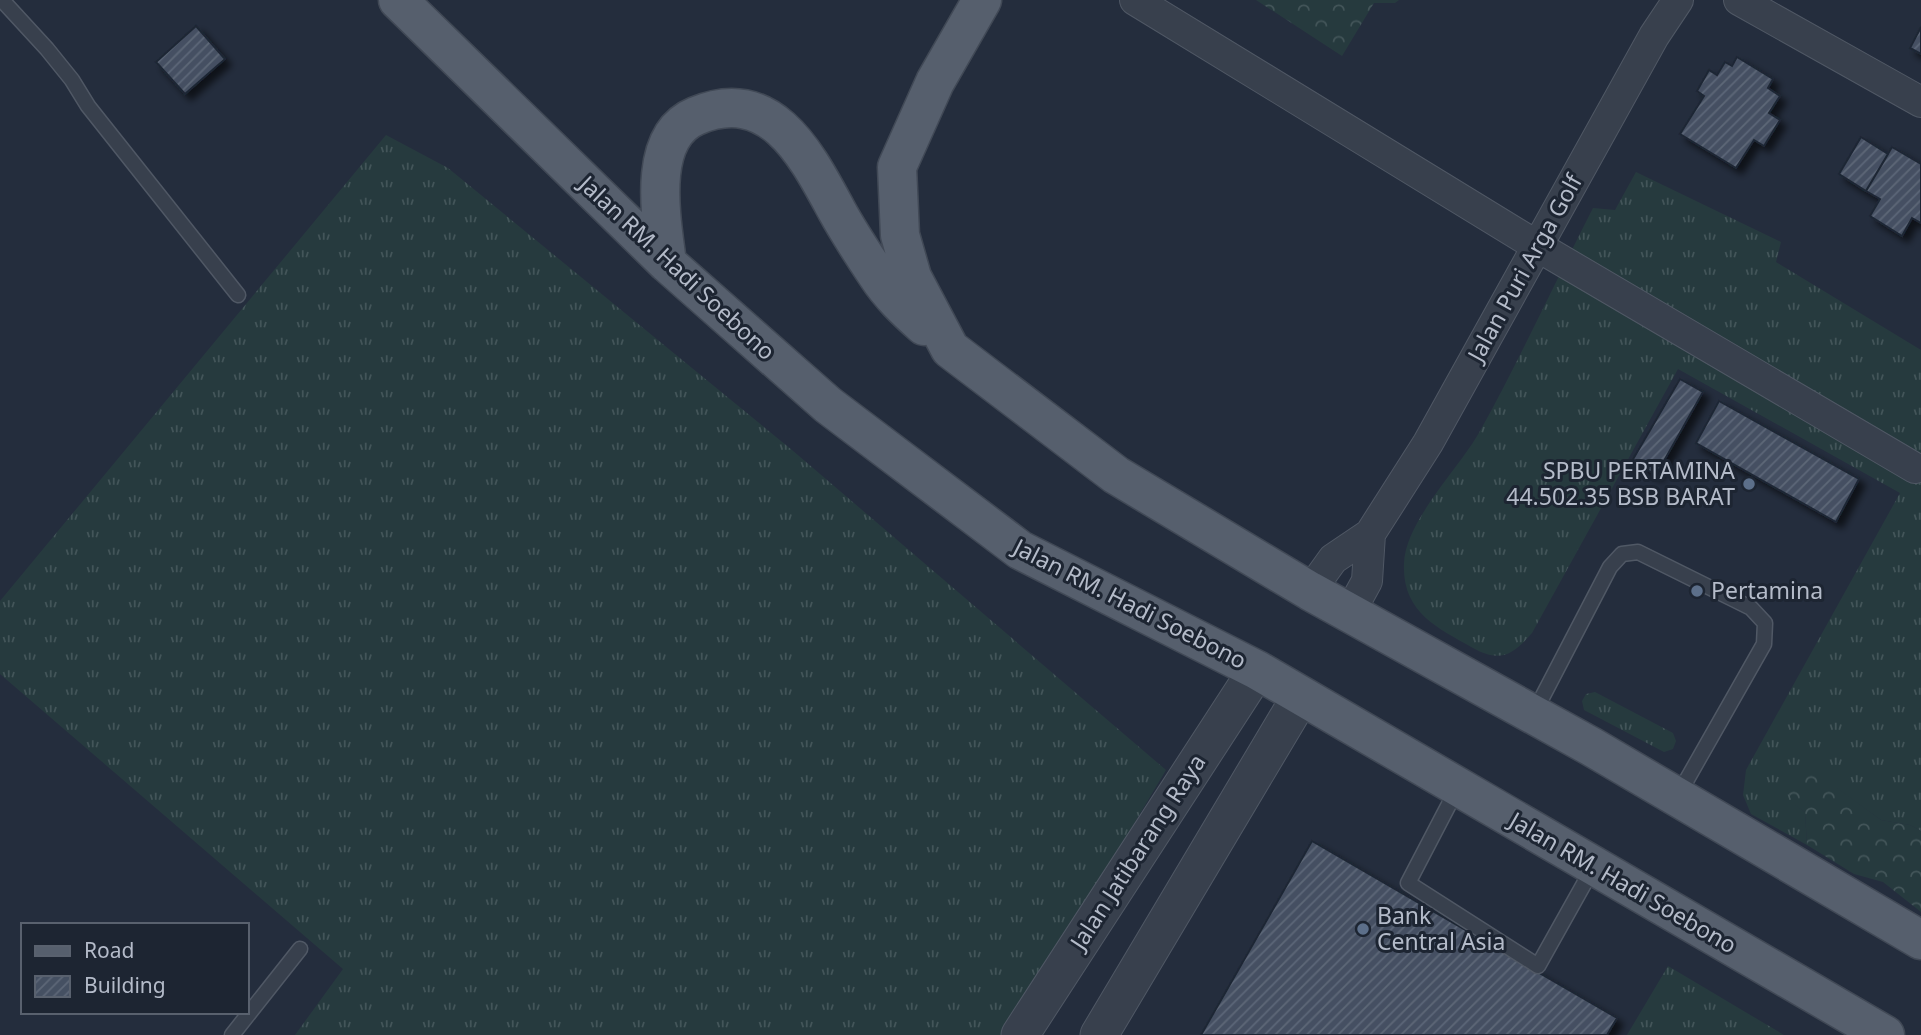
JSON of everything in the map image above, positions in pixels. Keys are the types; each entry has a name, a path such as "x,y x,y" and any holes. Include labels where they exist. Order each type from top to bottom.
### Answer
{"main road":[{"name":"Jalan RM. Hadi Soebono","path":"398,0 667,263 828,405 1020,550 1257,670 1885,1035"},
{"path":"950,349 912,277 900,235 897,167 934,82 982,0"},
{"path":"667,263 660,206 660,176 668,148 688,120 724,107 756,112 774,121 810,161 840,217 895,299 950,349 1116,475 1310,591 1533,715 1921,940"}],"street":[{"path":"1135,0 1537,246 1915,468"},
{"name":"Jalan Puri Arga Golf","path":"1310,591 1333,559 1370,534 1428,443 1654,36 1678,0"},
{"path":"1739,0 1921,102"},
{"name":"Jalan Puri Arga Golf","path":"1350,612 1367,581 1370,534"},
{"name":"Jalan Jatibarang Raya","path":"1020,1035 1257,670"},
{"path":"1099,1035 1301,696"}],"lane":[{"path":"2,0 72,80 88,106 238,295"},
{"path":"1533,715 1610,567 1622,554 1638,552 1751,608 1765,623 1764,644 1676,797"},
{"path":"1457,788 1408,883 1538,966 1594,866"},
{"path":"232,1035 300,949"}],"green space":[{"path":"1256,0 1399,0 1395,3 1374,3 1342,56"},
{"path":"386,135 448,168 792,450 1166,770 1008,1035 295,1035 343,969 0,674 0,601"},
{"path":"1636,172 1781,242 1776,262 1921,350 1921,831 1910,825 1881,820 1810,769 1794,804 1805,812 1807,845 1751,814 1743,795 1746,770 1900,493 1678,369 1532,633 1519,647 1499,656 1483,653 1435,625 1415,606 1409,595 1404,564 1413,530 1480,431 1593,208 1615,210"},
{"path":"1595,692 1673,733 1676,741 1673,749 1664,752 1584,710 1582,701 1586,694"},
{"path":"1810,768 1881,820 1910,825 1921,831 1921,912 1883,882 1854,874 1807,845 1805,812 1793,804 1788,791"},
{"path":"1668,966 1784,1035 1627,1035"}],"building":[{"path":"196,26 225,59 185,94 156,62"},
{"path":"1921,27 1921,54 1910,48"},
{"path":"1737,57 1773,79 1768,88 1780,96 1769,113 1780,120 1764,146 1754,140 1736,168 1680,134 1704,96 1697,91 1709,70 1717,75 1725,62 1732,66"},
{"path":"1861,137 1888,154 1866,191 1839,174"},
{"path":"1892,147 1921,164 1921,223 1912,218 1902,236 1870,216 1880,199 1866,191"},
{"path":"1680,379 1703,392 1656,475 1632,461"},
{"path":"1719,401 1859,479 1836,522 1696,443"},
{"name":"Bank Central Asia","path":"1312,841 1617,1018 1607,1035 1201,1035"}],"place":[{"name":"SPBU PERTAMINA 44.502.35 BSB BARAT","path":"1749,484"},
{"name":"Pertamina","path":"1697,591"},
{"name":"Bank Central Asia","path":"1363,929"}]}
